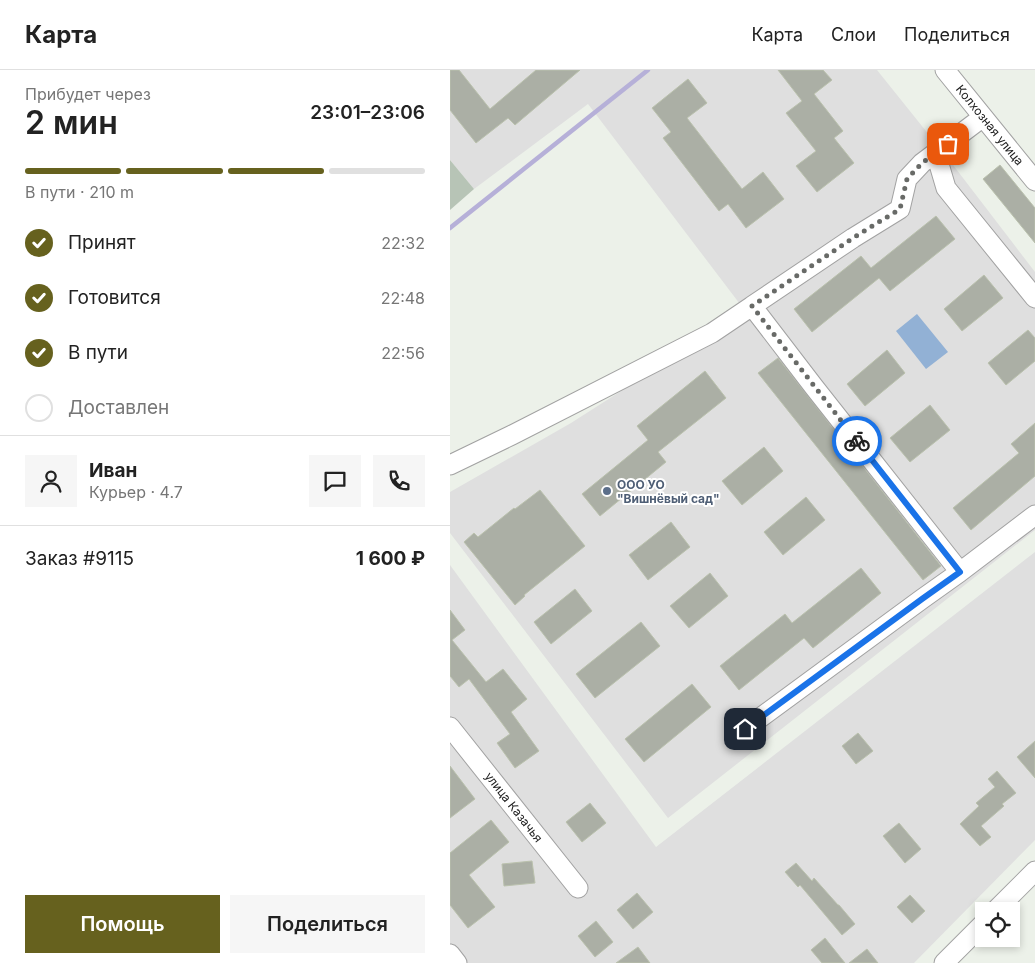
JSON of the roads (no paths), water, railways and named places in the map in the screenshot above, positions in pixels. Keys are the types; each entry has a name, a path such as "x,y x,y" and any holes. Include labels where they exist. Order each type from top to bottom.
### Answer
{"street":[{"name":"Колхозная улица","path":"945,70 1035,180"},
{"path":"450,465 712,333 853,238 900,209 907,179 922,163 983,117"},
{"path":"936,154 946,188 1035,298"},
{"path":"752,306 960,572"},
{"path":"745,729 1035,515"},
{"name":"улица Казачья","path":"450,727 578,888"},
{"path":"1004,902 1035,871"},
{"path":"944,963 975,932"},
{"path":"450,954 457,963"}],"waterway":[{"path":"450,228 648,70"}],"place":[{"name":"ООО УО \"Вишнёвый сад\"","path":"607,491"}]}
